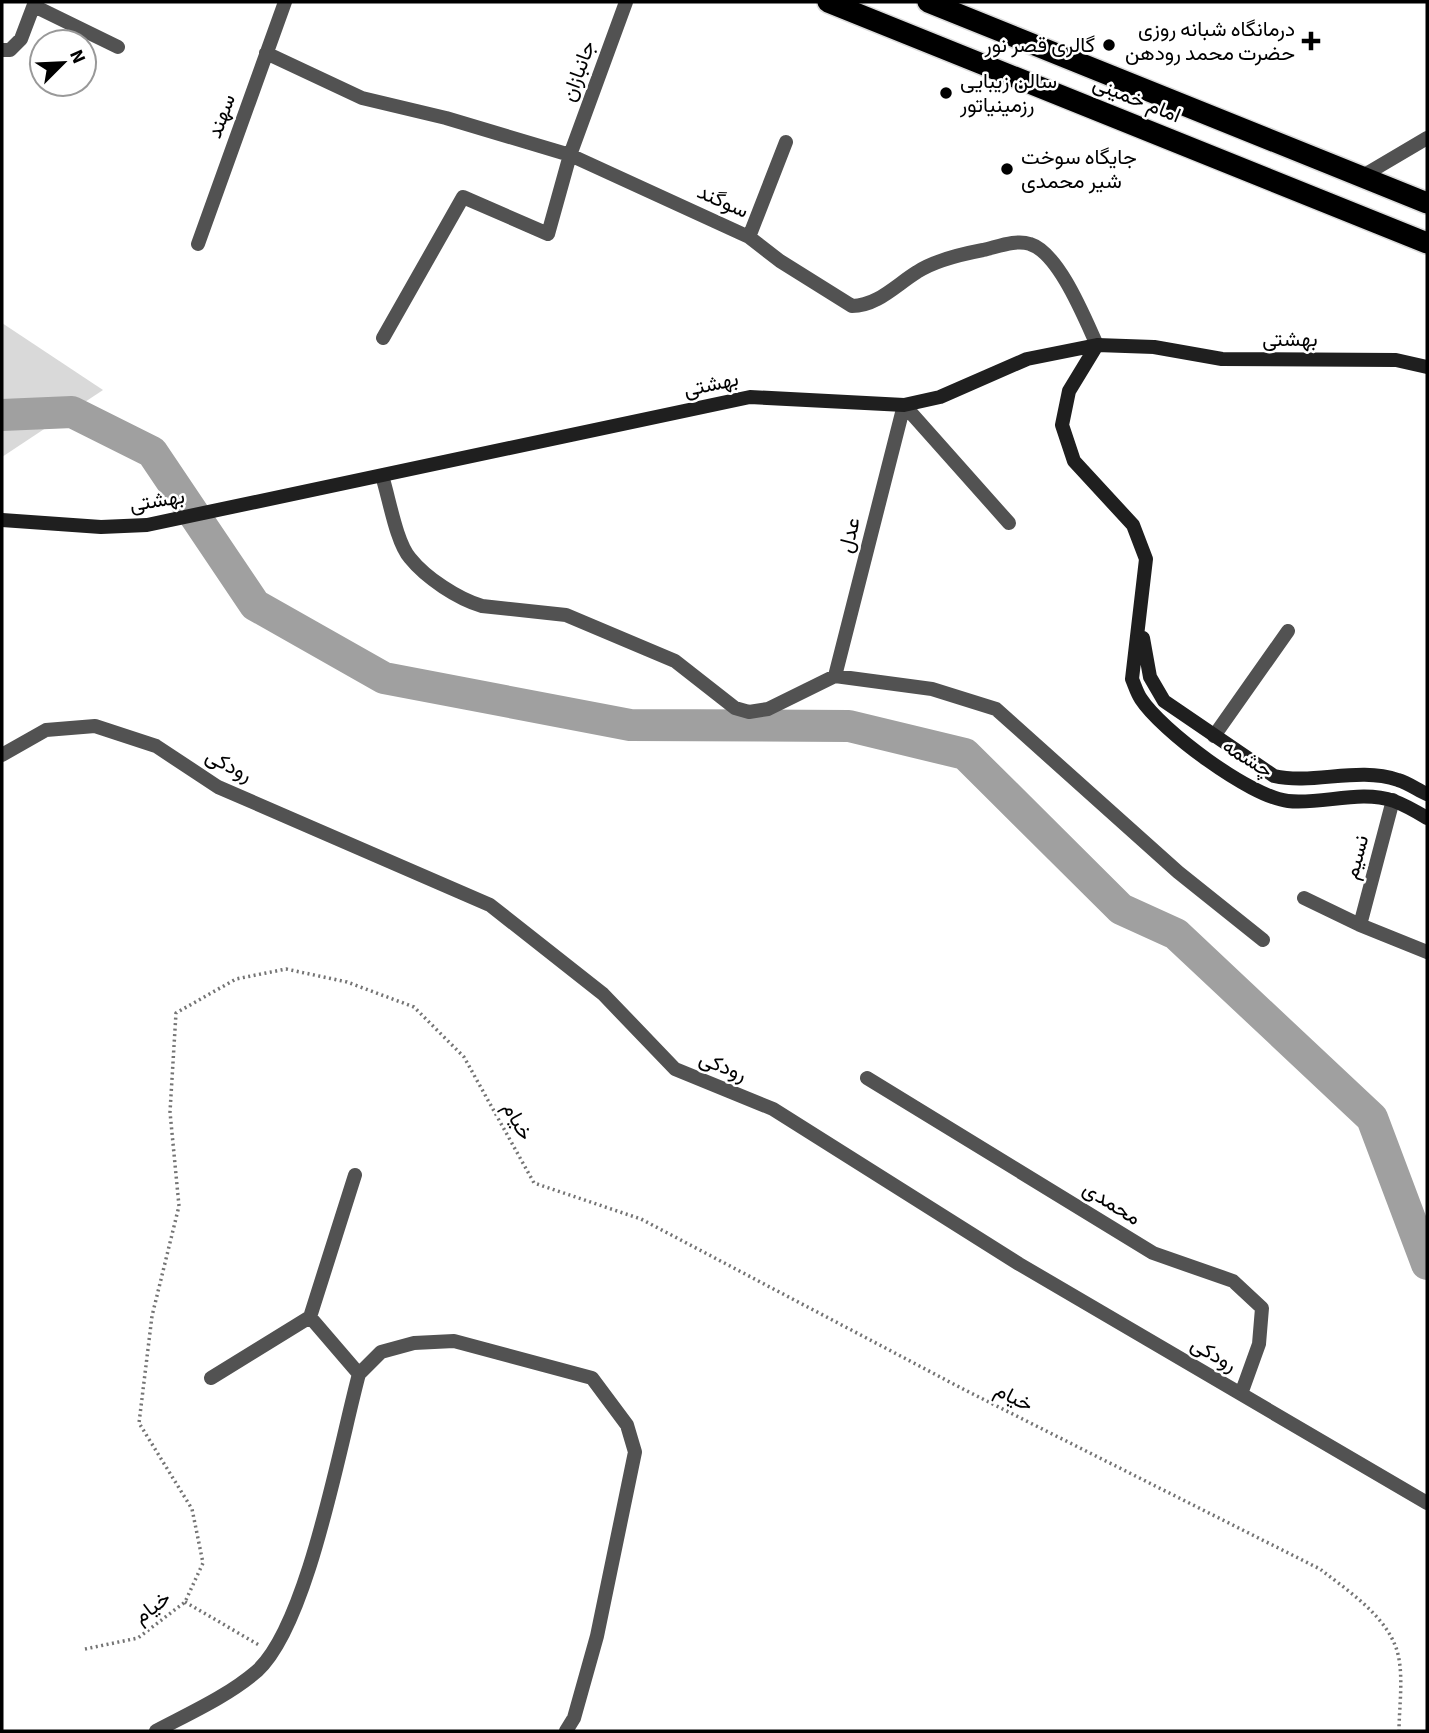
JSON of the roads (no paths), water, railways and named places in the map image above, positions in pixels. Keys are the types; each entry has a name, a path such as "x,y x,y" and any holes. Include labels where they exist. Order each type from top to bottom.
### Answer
{"highway":[{"name":"امام خمینی","path":"828,2 1427,243"},
{"name":"امام خمینی","path":"928,2 1427,203"},
{"path":"1297,189 1309,155"}],"street":[{"name":"سهند","path":"198,244 285,2"},
{"name":"جانبازان","path":"383,338 463,197 548,234 570,155 626,2"},
{"path":"2,50 10,50 21,39 34,4 117,47"},
{"name":"سوگند","path":"266,53 362,98 446,118 570,155 749,237 770,255 852,306 866,306 920,269 965,253 1021,242 1031,244 1042,250 1075,298 1097,345"},
{"path":"1361,177 1427,138"},
{"path":"749,237 786,142"},
{"name":"بهشتی","path":"2,520 101,527 147,525 750,397 904,405 940,397 1027,359 1097,345 1154,347 1222,359 1396,360 1427,367"},
{"name":"چشمه","path":"1097,345 1069,391 1062,425 1074,461 1133,525 1146,559 1132,679 1140,697 1152,713 1241,784 1288,801 1350,797 1393,800 1427,818"},
{"path":"904,405 1009,523"},
{"name":"عدل","path":"835,676 904,405"},
{"path":"382,476 410,558 469,603 566,615 676,660 735,708 749,712 768,709 835,676 932,689 1003,713 1178,872 1263,940"},
{"name":"چشمه","path":"1140,623 1155,689 1164,701 1274,776 1291,780 1363,775 1397,779 1427,794"},
{"path":"1214,736 1288,631"},
{"name":"رودکی","path":"2,755 46,730 95,726 156,746 218,787 489,905 603,994 675,1069 773,1109 1019,1264 1427,1503"},
{"name":"نسیم","path":"1360,925 1393,800"},
{"path":"1304,898 1360,925 1427,952"},
{"name":"محمدی","path":"867,1078 1153,1253 1233,1282 1262,1308 1258,1344 1241,1394"},
{"path":"211,1378 310,1317 355,1175"},
{"path":"310,1317 359,1374"},
{"path":"156,1731 234,1688 258,1670 273,1652 295,1609 306,1576 359,1374 381,1352 414,1343 454,1341 592,1378 626,1425 635,1452 597,1636 574,1718 566,1731"}],"waterway":[{"path":"2,415 72,412 152,452 255,605 384,678 630,725 849,726 965,754 1121,909 1176,934 1372,1118 1427,1264"}],"place":[{"name":"درمانگاه شبانه روزی حضرت محمد رودهن","path":"1311,41"},
{"name":"گالری قصر نور","path":"1109,45"},
{"name":"سالن زیبایی رزمینیاتور","path":"946,93"},
{"name":"جایگاه سوخت شیر محمدی","path":"1007,169"}]}
